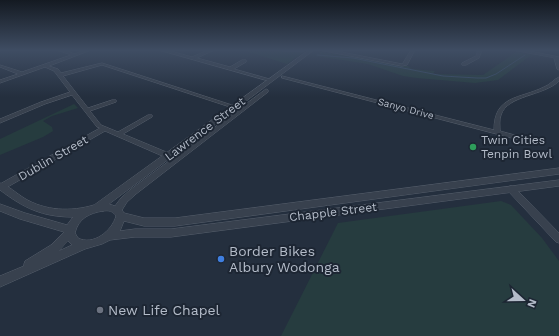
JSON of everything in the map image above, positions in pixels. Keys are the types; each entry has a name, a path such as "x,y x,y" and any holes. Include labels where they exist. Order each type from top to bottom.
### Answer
{"street":[{"path":"0,66 22,74"},
{"path":"0,82 46,66 56,70 99,126 178,159"},
{"path":"60,75 93,66"},
{"path":"110,66 235,107"},
{"name":"Sanyo Drive","path":"217,66 278,78 527,140"},
{"path":"230,69 236,66"},
{"name":"Lawrence Street","path":"119,213 128,196 178,159 293,66"},
{"name":"Lawrence Street","path":"97,208 235,107 296,66"},
{"path":"497,132 499,113 503,106 510,101 551,86 559,78"},
{"path":"0,121 43,103 73,93"},
{"path":"86,110 114,101"},
{"path":"119,134 150,116"},
{"name":"Dublin Street","path":"1,187 104,128"},
{"name":"Chapple Street","path":"119,213 144,222 175,222 559,171"},
{"path":"500,179 512,189 559,239"},
{"name":"Chapple Street","path":"107,236 135,233 171,233 559,183"},
{"path":"1,187 29,205 42,210 61,213 86,212 97,208 109,207 119,213 118,225 107,236 100,240 85,244 1,282"},
{"path":"0,207 70,232"},
{"path":"1,282 55,248 70,232 76,220 86,212"},
{"path":"70,232 73,240 85,244"}],"green space":[{"path":"373,66 408,66 412,69 435,71 433,74 483,75 496,66 517,66 498,80 475,83 403,76"},
{"path":"74,104 78,108 52,116 43,121 52,127 53,131 43,137 0,155 0,139"},
{"path":"501,201 511,205 542,238 559,261 559,336 281,336 338,223"}],"waterway":[{"path":"391,66 443,76 477,78 486,78 496,74 509,66"}],"place":[{"name":"Twin Cities Tenpin Bowl","path":"473,147"},
{"name":"Border Bikes Albury Wodonga","path":"221,259"},
{"name":"New Life Chapel","path":"100,310"}]}
